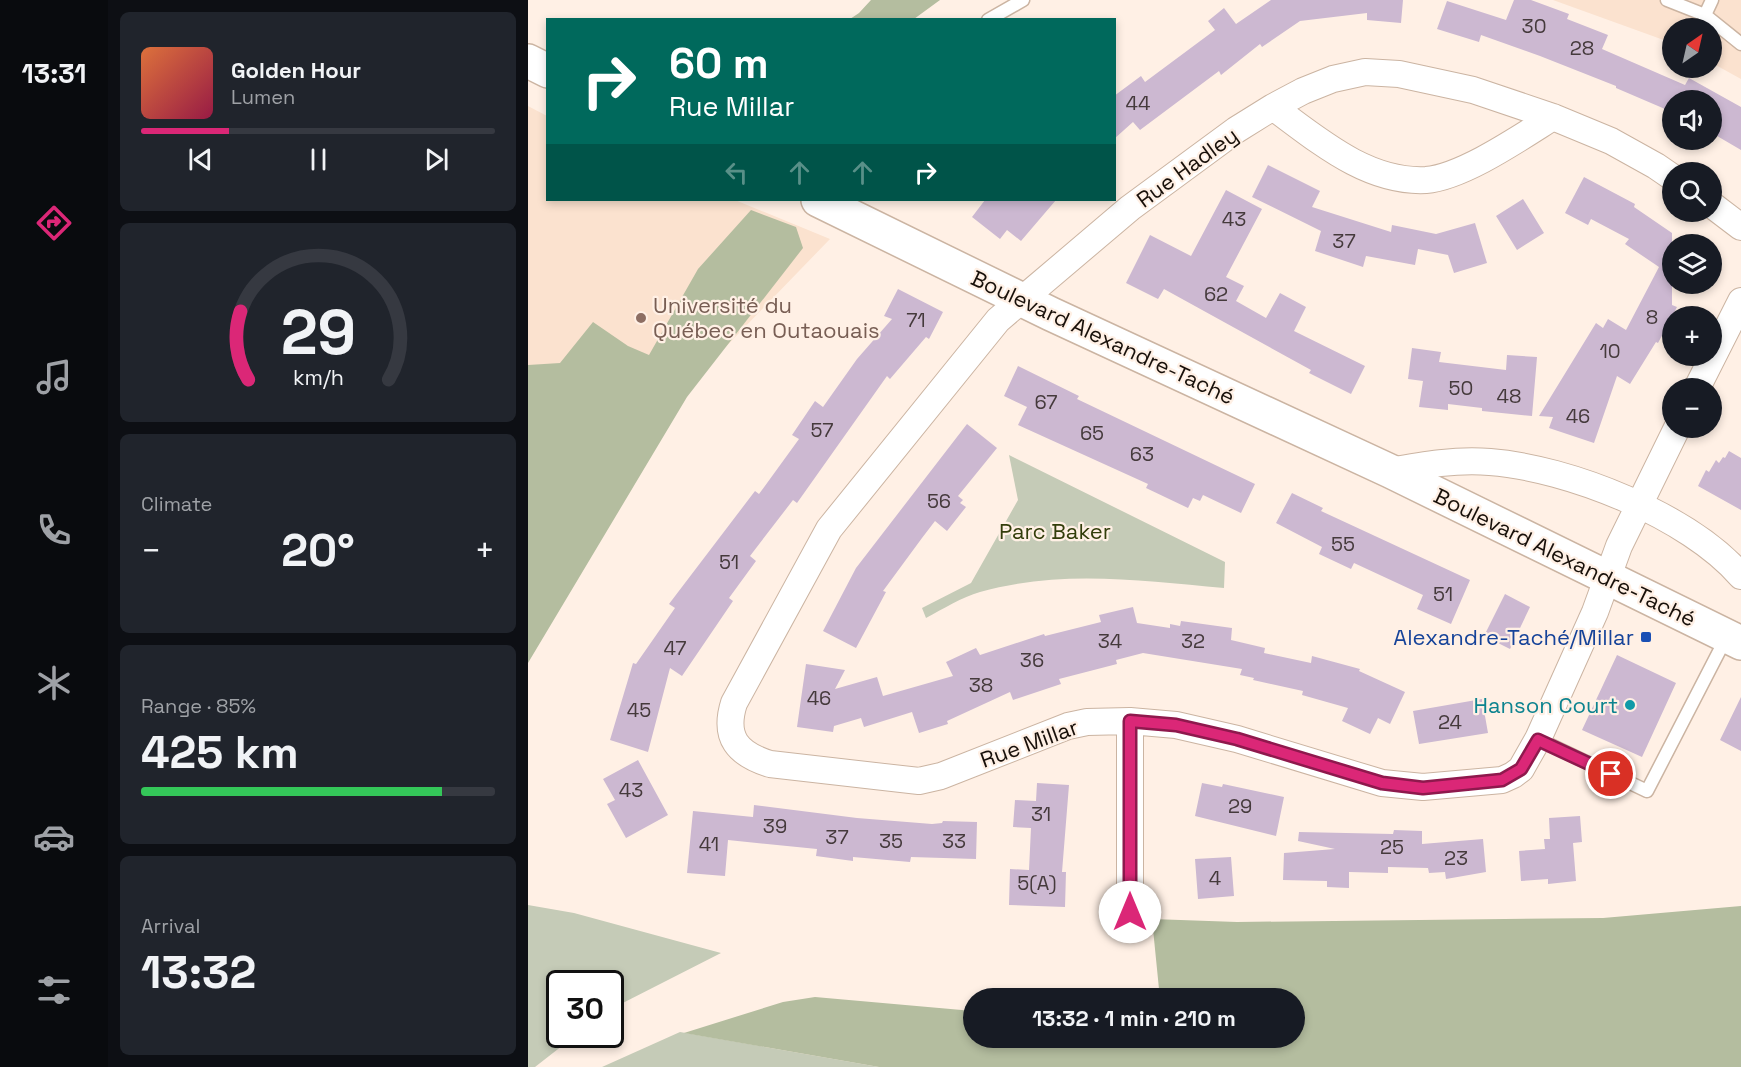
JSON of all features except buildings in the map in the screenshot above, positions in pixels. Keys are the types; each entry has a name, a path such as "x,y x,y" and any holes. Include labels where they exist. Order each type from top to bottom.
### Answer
{"main road":[{"path":"528,61 546,70"},
{"name":"Boulevard Alexandre-Taché","path":"821,201 1021,300 1390,471 1734,639"}],"street":[{"name":"Rue Hadley","path":"1021,300 1130,208 1236,130 1272,107 1333,79 1365,72 1387,73 1473,90 1553,117 1611,141 1662,170"},
{"path":"1272,107 1331,150 1358,165 1393,177 1428,180 1465,168 1553,117"},
{"path":"1722,213 1741,227"},
{"name":"Rue Millar","path":"1021,300 998,320 829,529 734,703 730,717 731,735 741,750 753,759 770,764 918,781 941,776 1059,728 1087,722 1130,721 1176,725 1237,739 1382,783 1423,788 1502,780 1521,769 1538,740 1595,612 1617,549 1672,438"},
{"path":"1702,378 1741,301"},
{"name":"Boulevard Alexandre-Taché","path":"1390,471 1430,464 1491,462 1535,469 1611,491 1639,503 1711,548 1741,576"},
{"path":"1130,721 1130,912"}],"lane":[{"path":"992,18 1023,0"},
{"path":"1667,0 1705,15 1741,44"},
{"path":"1705,15 1712,0"},
{"path":"1538,740 1647,791 1734,639"}],"shaded area":[{"path":"1553,0 1741,0 1741,79 1722,69 1722,18 1662,18 1662,39"},
{"name":"Université du Québec en Outaouais","path":"528,106 546,115 546,201 737,201 830,239 678,396 528,646"}],"green space":[{"path":"871,0 940,0 915,18 852,18"},
{"path":"751,210 796,227 803,248 687,397 528,663 528,365 560,363 593,322 628,346 649,355 698,269"},
{"name":"Parc Baker","path":"1009,455 1225,562 1224,588 1133,580 1041,581 1010,585 973,594 926,618 922,608 971,583 1018,500"},
{"path":"528,905 574,913 721,953 624,1002 624,970 546,970 546,1048 559,1048 535,1067 528,1067"},
{"path":"1741,906 1741,1067 879,1067 684,1033 783,1002 815,997 963,1010 963,1048 1305,1048 1305,988 1159,988 1152,919 1237,922 1603,918"},
{"path":"680,1032 879,1067 602,1067"}],"place":[{"name":"Université du Québec en Outaouais","path":"641,318"},
{"name":"Alexandre-Taché/Millar","path":"1646,637"},
{"name":"Hanson Court","path":"1630,705"}],"route":[{"path":"1130,912 1130,721 1176,725 1237,739 1382,783 1423,788 1502,780 1521,769 1538,740 1611,774"}]}
